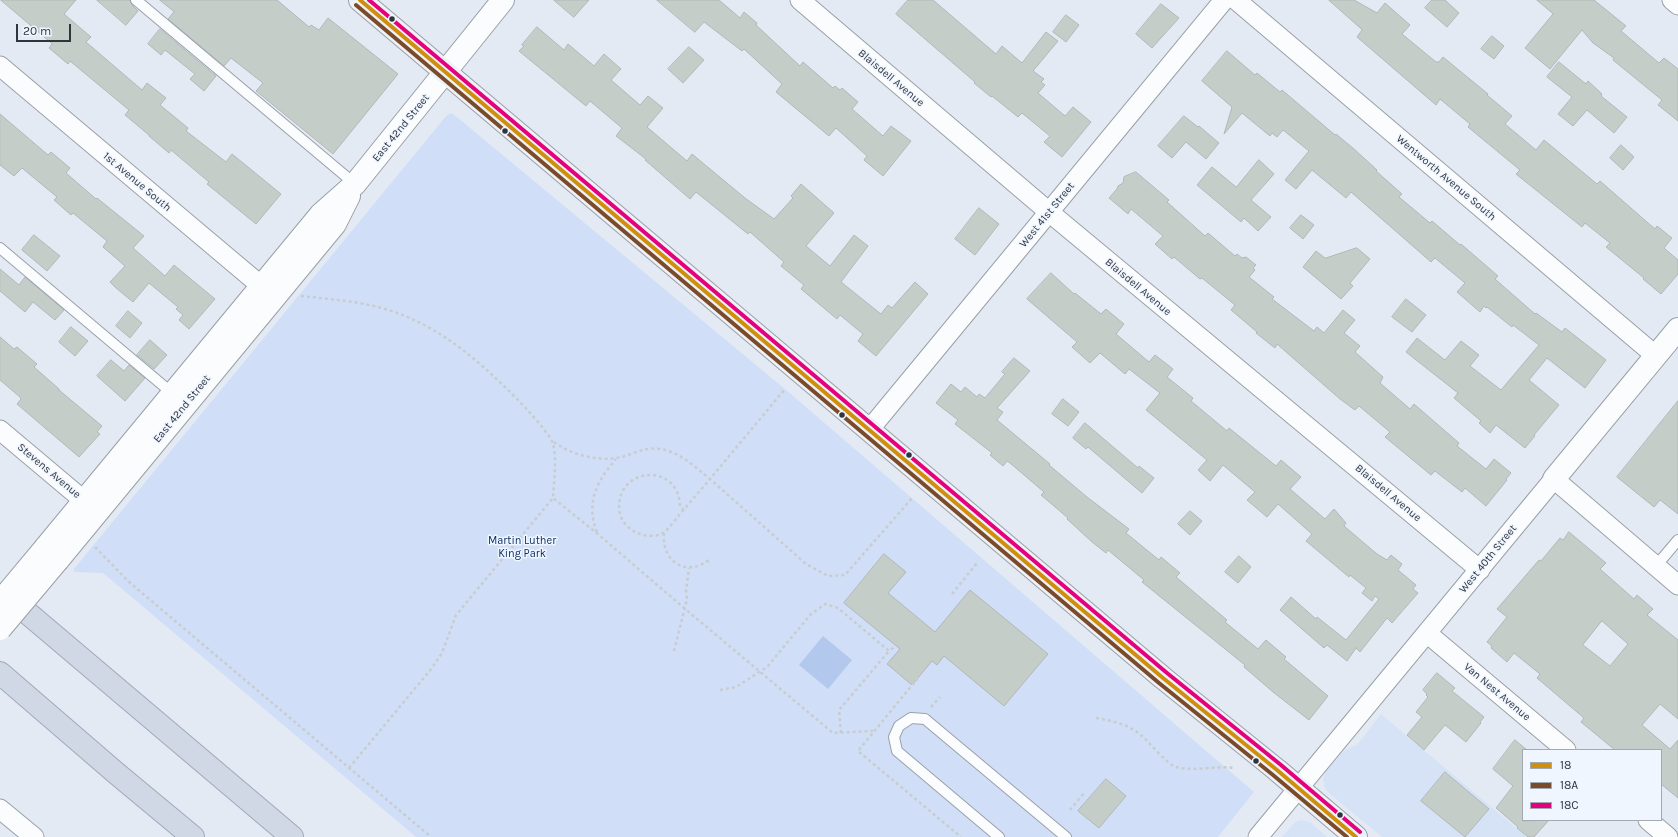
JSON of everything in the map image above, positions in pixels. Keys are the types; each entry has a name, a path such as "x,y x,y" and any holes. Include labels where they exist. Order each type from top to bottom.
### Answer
{"highway":[{"path":"0,590 292,837"},
{"path":"0,673 193,837"}],"main road":[{"path":"360,0 1157,673 1277,770 1297,789 1356,837"}],"street":[{"name":"East 42nd Street","path":"0,629 52,554 268,292 321,214 355,184 503,0"},
{"name":"Blaisdell Avenue","path":"800,0 1049,212 1480,570"},
{"name":"West 41st Street","path":"869,430 1224,0"},
{"name":"Wentworth Avenue South","path":"1236,0 1656,356"},
{"path":"1672,0 1678,6"},
{"name":"1st Avenue South","path":"0,66 268,292"},
{"name":"East 42nd Street","path":"91,507 172,393 268,292"},
{"name":"West 40th Street","path":"1258,837 1428,634 1678,329"},
{"name":"Stevens Avenue","path":"0,430 91,507"},
{"path":"1554,479 1678,585"},
{"name":"East 42nd Street","path":"0,602 52,554"},
{"name":"Van Nest Avenue","path":"1428,634 1565,749"},
{"path":"0,809 34,837"},
{"path":"1649,821 1668,837"}],"lane":[{"path":"136,0 355,184"},
{"path":"0,248 172,393"},
{"path":"1656,566 1678,540"},
{"path":"999,837 897,752 894,736 899,726 911,718 925,719 1066,837"}],"path":[{"path":"297,295 383,308 406,316 439,333 464,350 502,385 522,405 553,442 561,447 585,456 616,458 648,449 660,449 675,453 710,479 806,564 828,576 845,576 913,497"},
{"path":"710,559 704,564 688,568 681,566 672,560 667,552 663,542 664,533 785,389"},
{"path":"348,768 432,668 442,653 456,615 553,498 555,457 553,442"},
{"path":"599,535 594,524 593,515 595,490 599,480 616,458"},
{"path":"664,533 651,536 639,534 631,530 624,522 620,515 619,504 621,494 627,485 636,478 645,475 654,474 662,477 675,488 678,494 680,507 684,510"},
{"path":"553,498 599,535 833,733 873,731"},
{"path":"92,544 129,582 431,837"},
{"path":"952,594 977,563"},
{"path":"674,651 687,599 686,591 688,568"},
{"path":"720,690 736,686 762,672 768,667 811,614 825,604 838,608 889,651"},
{"path":"841,733 839,710 889,651 896,646"},
{"path":"918,678 858,751 961,837"},
{"path":"1096,718 1118,722 1141,735 1175,767 1202,769 1223,766 1235,768"},
{"path":"1070,810 1085,792"}],"shaded area":[{"path":"823,636 852,660 828,689 799,665"},
{"path":"1381,714 1527,837 1382,837 1330,794 1325,788 1323,780 1325,772 1345,750 1357,745"},
{"path":"1301,820 1310,822 1327,837 1282,837 1295,822"}],"green space":[{"name":"Martin Luther King Park","path":"452,113 785,389 1254,792 1218,837 416,837 103,573 75,572 73,570 447,115"}],"building":[{"path":"1,0 76,0 64,14 91,37 86,42 142,90 147,83 166,98 160,105 188,128 186,131 226,162 232,154 281,194 256,224 207,184 209,182 171,150 169,153 125,115 129,110 70,61 68,64 49,48 52,44"},
{"path":"97,0 130,0 132,5 138,11 126,25"},
{"path":"160,0 277,0 309,27 311,25 319,30 328,18 398,74 333,154 256,91 263,83 231,58 224,66 168,19 174,12"},
{"path":"554,0 589,0 574,17"},
{"path":"657,0 719,0 740,18 744,12 800,66 803,62 833,88 835,86 840,90 842,88 858,102 852,109 883,136 891,126 911,141 883,176 864,160 867,156 836,128 829,136 776,92 782,84 744,49 742,51 704,22 695,32"},
{"path":"908,0 933,0 996,54 1002,46 1022,63 1046,32 1058,41 1033,71 1044,79 1041,82 1045,85 1038,93 1065,116 1073,107 1091,122 1062,157 1044,142 1050,136 1022,113 1018,117 992,96 991,97 896,14"},
{"path":"1329,0 1354,0 1377,13 1385,3 1410,25 1402,34 1436,62 1439,62 1443,57 1488,94 1487,95 1512,116 1505,124 1536,150 1544,140 1597,184 1600,181 1655,229 1657,226 1672,238 1664,248 1678,260 1678,274 1661,294 1606,247 1610,243 1585,223 1582,227 1516,174 1520,170 1468,127 1470,124 1440,99 1436,105 1357,37 1362,30"},
{"path":"1432,0 1445,0 1459,13 1447,27 1425,8"},
{"path":"1537,0 1594,0 1626,26 1621,31 1659,63 1664,58 1678,69 1678,121 1658,105 1662,100 1613,60 1614,58 1593,43 1582,30 1550,69 1525,48 1553,14"},
{"path":"1161,4 1179,18 1152,48 1136,34"},
{"path":"1066,15 1079,25 1066,42 1053,32"},
{"path":"537,27 564,50 568,44 594,66 604,54 621,69 611,80 640,105 648,96 663,108 647,127 687,161 692,154 745,198 774,219 793,198 791,196 801,184 834,213 806,246 830,266 854,235 868,246 841,282 881,314 888,305 892,308 915,282 928,294 876,356 858,341 863,334 840,315 837,319 801,289 804,285 781,266 784,262 750,232 748,234 696,192 690,199 645,160 646,159 616,136 622,128 590,101 586,106 519,51"},
{"path":"160,29 216,76 204,91 190,79 195,74 165,50 161,55 148,44"},
{"path":"1492,36 1504,46 1494,59 1481,49"},
{"path":"689,47 704,60 683,83 668,69"},
{"path":"1227,51 1255,75 1257,73 1280,92 1282,90 1335,135 1336,134 1354,149 1402,194 1399,197 1430,223 1432,221 1460,245 1461,244 1498,276 1495,279 1535,314 1536,313 1562,332 1565,328 1606,360 1585,388 1547,358 1529,380 1559,405 1525,448 1496,425 1490,433 1479,423 1481,421 1454,398 1458,393 1406,352 1417,338 1445,360 1461,341 1479,355 1470,366 1501,390 1539,345 1513,325 1512,327 1487,307 1486,308 1484,306 1480,312 1457,292 1465,283 1435,258 1431,262 1351,192 1346,198 1312,170 1296,189 1285,180 1309,151 1283,130 1277,137 1272,133 1270,136 1242,113 1224,134 1232,107 1202,81"},
{"path":"1559,62 1586,84 1588,81 1602,94 1601,96 1627,117 1614,133 1587,110 1573,126 1558,114 1572,97 1547,77"},
{"path":"0,114 48,155 51,152 70,168 66,173 96,199 97,198 144,236 133,248 165,276 174,265 215,299 189,329 179,320 183,315 176,309 178,307 149,283 133,302 116,288 110,282 125,266 103,247 107,241 73,213 71,215 54,200 57,197 22,168 14,176 0,165"},
{"path":"1184,116 1198,127 1199,126 1219,143 1206,159 1186,142 1172,158 1158,146"},
{"path":"1621,145 1634,157 1623,170 1610,158"},
{"path":"1259,160 1274,174 1251,200 1271,217 1258,231 1244,218 1241,222 1197,185 1212,167 1236,187"},
{"path":"1136,172 1169,200 1167,202 1205,236 1208,233 1235,256 1237,254 1242,258 1246,257 1256,265 1253,268 1255,270 1249,277 1274,297 1272,299 1314,331 1317,327 1324,333 1343,310 1355,320 1344,333 1360,346 1355,352 1383,377 1380,383 1410,409 1414,404 1459,443 1457,446 1486,469 1494,459 1511,473 1486,506 1465,488 1462,492 1435,471 1431,475 1385,437 1390,432 1359,406 1355,410 1340,399 1277,344 1275,348 1256,333 1257,332 1231,310 1235,305 1202,278 1200,279 1174,257 1172,259 1155,244 1163,236 1131,209 1128,214 1109,198 1118,186 1123,183 1124,177"},
{"path":"979,208 999,224 975,255 955,239"},
{"path":"1301,215 1314,225 1303,239 1290,228"},
{"path":"34,235 60,256 47,271 22,250"},
{"path":"1357,248 1370,259 1350,283 1353,286 1341,299 1303,267 1316,251 1325,258"},
{"path":"0,269 19,285 25,277 64,310 55,320 33,302 25,312 0,291"},
{"path":"1051,273 1074,294 1075,293 1101,314 1106,309 1124,324 1116,334 1149,362 1155,355 1173,369 1167,377 1193,398 1191,401 1227,431 1229,428 1276,466 1281,460 1301,477 1290,489 1325,519 1334,509 1346,523 1344,526 1377,554 1387,560 1391,555 1402,564 1398,570 1416,585 1413,589 1418,593 1392,623 1387,618 1360,652 1356,648 1347,661 1327,645 1324,648 1280,610 1291,597 1316,619 1317,617 1346,640 1379,599 1375,596 1372,601 1362,593 1366,588 1350,575 1349,577 1306,541 1312,534 1278,504 1267,517 1247,500 1255,492 1223,465 1210,481 1198,470 1207,460 1146,410 1160,393 1129,369 1125,374 1100,353 1090,363 1072,347 1077,342 1027,299"},
{"path":"1406,299 1426,315 1412,332 1392,317"},
{"path":"128,311 142,323 130,338 116,326"},
{"path":"71,327 88,341 75,356 59,342"},
{"path":"0,337 14,349 17,347 37,364 34,367 102,426 97,432 100,434 79,457 17,404 21,399 20,397 0,380"},
{"path":"150,340 167,355 154,369 137,355"},
{"path":"1014,358 1030,371 997,408 1003,412 997,420 1087,497 1129,529 1126,533 1159,560 1161,557 1180,573 1176,577 1227,620 1225,622 1258,649 1266,640 1286,657 1284,659 1328,696 1309,720 1273,692 1244,667 1245,665 1142,582 1144,580 1108,550 1106,553 1092,542 1067,519 1068,518 1041,495 1044,492 1007,461 1003,466 990,455 992,453 955,424 958,420 936,403 951,384 961,392 965,387 977,397 979,394 985,398 1005,374 1002,372"},
{"path":"111,360 124,371 129,365 145,378 125,401 97,376"},
{"path":"1063,399 1079,412 1068,426 1052,414"},
{"path":"1678,401 1678,514 1660,500 1654,507 1617,477"},
{"path":"1085,423 1138,468 1139,466 1154,478 1142,493 1088,447 1086,449 1073,438"},
{"path":"1190,511 1202,521 1190,535 1178,524"},
{"path":"1569,532 1606,563 1600,569 1634,599 1637,595 1653,609 1647,615 1678,640 1678,719 1660,704 1642,725 1670,749 1678,740 1678,798 1662,785 1662,749 1614,749 1581,722 1584,718 1537,678 1540,674 1514,653 1507,662 1491,648 1492,646 1487,642 1507,617 1497,609 1560,538 1563,540","holes":["1602,621 1628,644 1610,666 1583,645"]},
{"path":"884,554 906,572 888,593 935,632 970,590 1048,654 1004,706 944,656 937,665 932,661 912,685 887,664 900,649 844,603"},
{"path":"1239,556 1251,567 1238,583 1225,572"},
{"path":"1437,673 1455,688 1452,691 1484,717 1466,742 1445,725 1424,750 1407,735 1422,717 1416,712 1428,697 1423,690"},
{"path":"1515,740 1526,749 1522,749 1522,821 1548,821 1534,837 1528,837 1496,808 1513,786 1493,769"},
{"path":"1445,772 1489,809 1465,837 1421,801"},
{"path":"1106,779 1126,796 1099,828 1078,811"}],"transit line":[{"name":"18","path":"360,0 1163,678 1277,770 1356,837"},
{"name":"18C","path":"369,0 1167,673 1281,765 1360,832"},
{"name":"18A","path":"356,5 1159,683 1347,837"}]}
